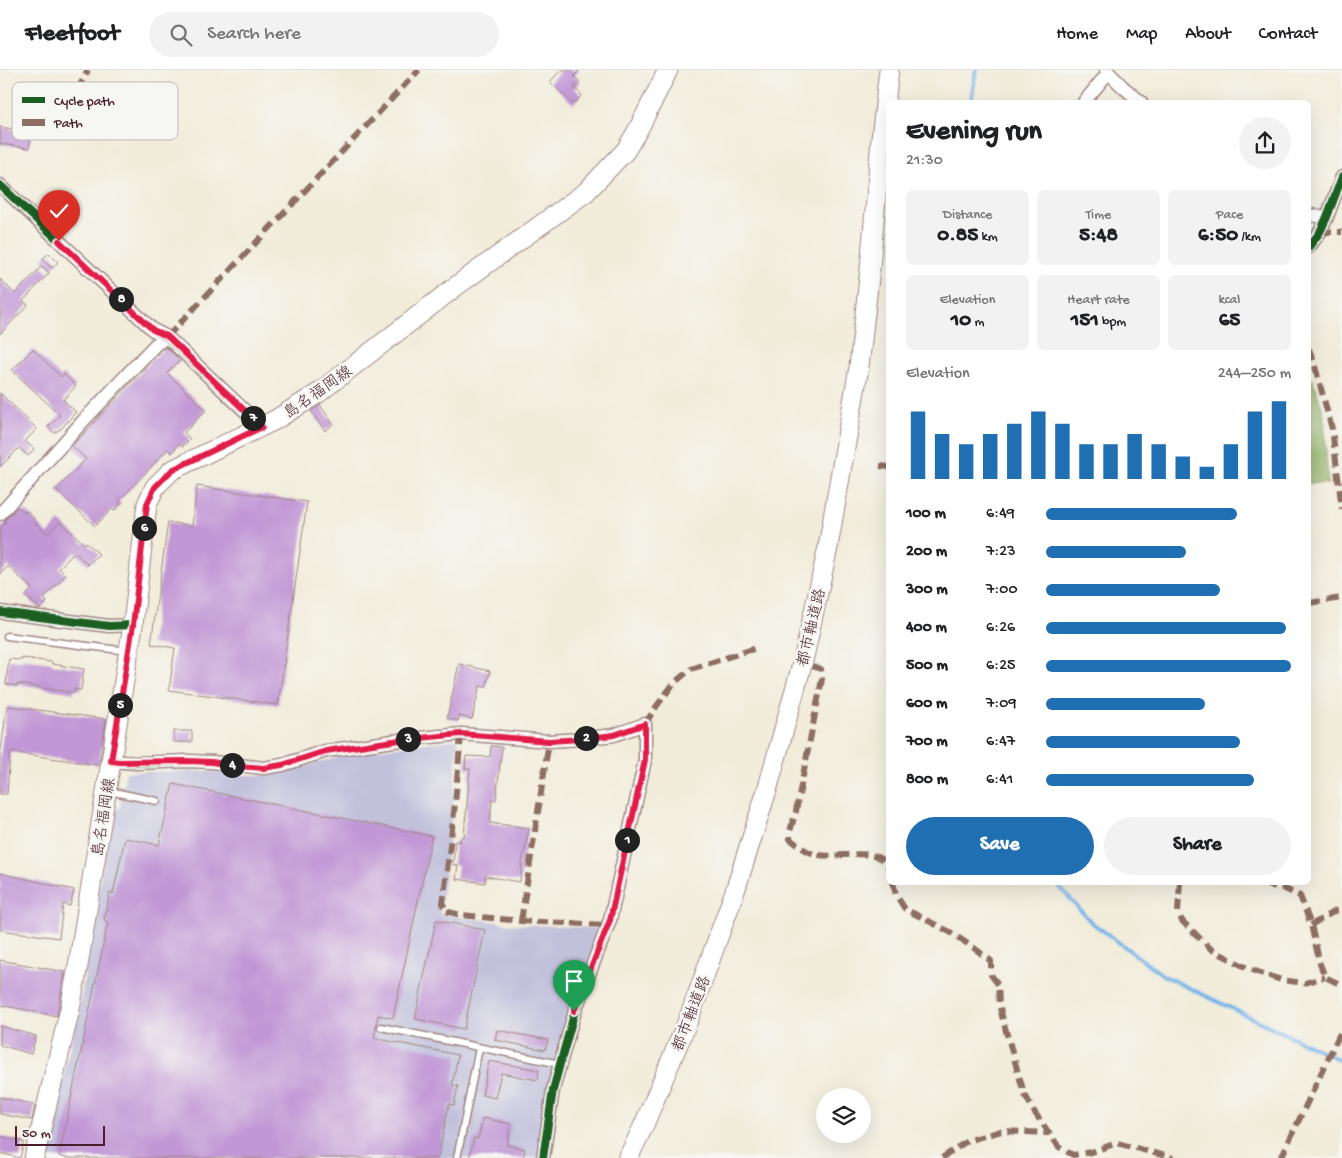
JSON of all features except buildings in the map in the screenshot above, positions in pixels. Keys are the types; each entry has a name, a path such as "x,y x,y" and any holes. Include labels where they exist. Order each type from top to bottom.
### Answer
{"main road":[{"name":"島名福岡線","path":"34,1158 70,1010 80,956 133,625 147,504 155,487 172,470 262,427 317,394 455,287 586,192 626,150 668,70"},
{"name":"都市軸道路","path":"628,1158 689,1018 735,891 768,787 804,658 828,547 859,367 889,70"}],"street":[{"path":"1086,100 1107,72 1139,100"},
{"path":"1311,244 1320,232 1342,177"},
{"path":"0,185 153,330 167,336 262,427"},
{"path":"1311,215 1327,216"},
{"path":"0,514 156,344 167,336"},
{"path":"0,612 109,626 133,625"},
{"path":"111,761 212,762 264,768 282,765 326,751 417,738 461,734 549,741 614,735 645,724 645,760 610,920 574,1011 554,1090 543,1158"}],"lane":[{"path":"7,636 129,651"},
{"path":"106,791 157,801"},
{"path":"381,1027 560,1064"},
{"path":"456,1158 479,1048"}],"shaded area":[{"path":"458,739 454,797 440,914 512,924 595,928 597,938 539,1158 44,1158 80,1005 111,812 120,807 126,772 211,771 241,775 264,775 281,773 345,755"}],"green space":[{"path":"1311,380 1313,380 1324,415 1328,484 1311,483"}],"waterway":[{"path":"971,100 976,70"},
{"path":"1058,885 1091,922 1164,976 1342,1061"}],"marked path":[{"path":"82,82 88,70"},
{"path":"167,337 419,70"},
{"path":"1320,232 1342,232"},
{"path":"1311,354 1332,429 1342,509"},
{"path":"880,466 886,467"},
{"path":"1311,603 1342,598"},
{"path":"645,724 674,683 691,669 756,648"},
{"path":"812,666 821,669 822,679 796,811 790,831 790,839 814,854 831,856 866,854 882,860 886,865"},
{"path":"461,734 443,903 445,911 461,915 521,921 608,925"},
{"path":"521,921 549,741"},
{"path":"894,885 896,895 905,909 950,932 991,961 991,975 998,984 999,1004 1024,1093 1035,1113 1059,1147 1073,1155 1091,1152 1117,1143 1173,1158"},
{"path":"1180,885 1178,912 1182,921 1211,949 1249,969 1281,980 1305,983 1325,977"},
{"path":"1269,885 1283,888 1300,896 1311,925 1325,977 1342,985"},
{"path":"1311,925 1342,907"},
{"path":"1281,1158 1342,1029"},
{"path":"942,1158 967,1141 1001,1131 1048,1133"}],"cycle path":[{"path":"1311,244 1320,232 1327,217 1342,177"},
{"path":"0,185 153,330 167,337 262,427"},
{"path":"0,612 109,626 133,625"},
{"path":"111,761 136,763 213,762 264,768 282,765 326,751 400,740 461,734 549,741 581,739 614,735 645,724 645,760 610,920 575,1011 560,1064 553,1090 543,1158"}],"route":[{"path":"59,241 153,330 167,336 262,427 172,470 155,487 147,504 133,625 111,761 212,762 264,768 282,765 326,751 434,736 461,734 549,741 614,735 645,724 645,760 610,920 574,1011"}]}
